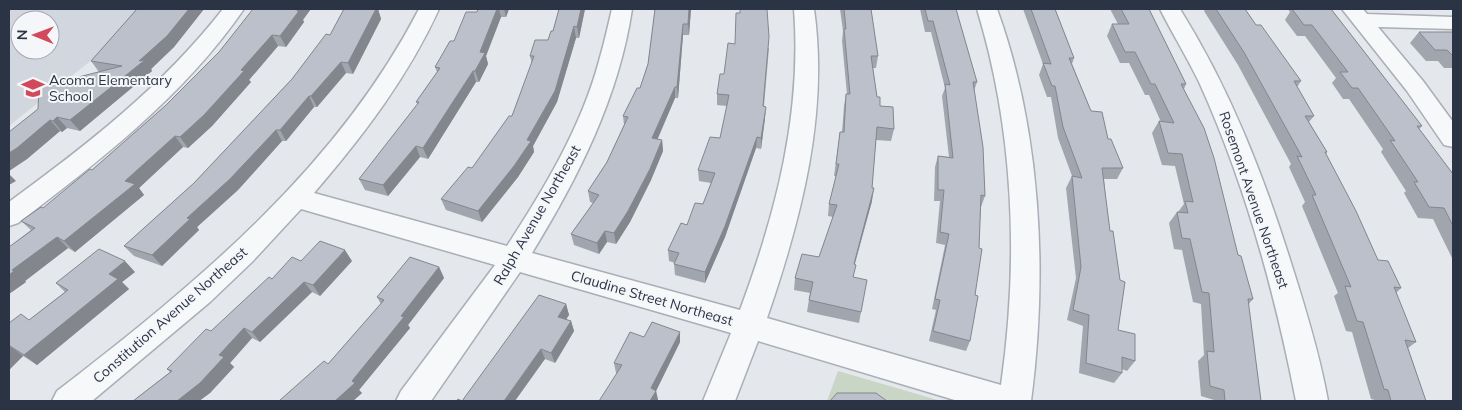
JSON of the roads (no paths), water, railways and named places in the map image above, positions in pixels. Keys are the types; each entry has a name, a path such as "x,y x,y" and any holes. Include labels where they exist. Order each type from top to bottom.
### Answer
{"street":[{"path":"9,216 87,158 152,102 194,60 234,9"},
{"name":"Constitution Avenue Northeast","path":"68,401 183,307 240,256 297,198 371,108 416,37 428,9"},
{"name":"Ralph Avenue Northeast","path":"412,401 477,313 514,258 562,178 600,96 612,55 622,9"},
{"path":"719,401 749,326 784,216 800,138 807,77 804,9"},
{"path":"988,9 1006,73 1021,181 1024,304 1016,401"},
{"name":"Rosemont Avenue Northeast","path":"1170,9 1228,118 1284,283 1312,401"},
{"path":"1357,15 1453,23"},
{"path":"1357,15 1415,86 1453,138"},
{"name":"Claudine Street Northeast","path":"297,198 514,258 1006,401"}],"place":[{"name":"Acoma Elementary School","path":"33,88"}]}
